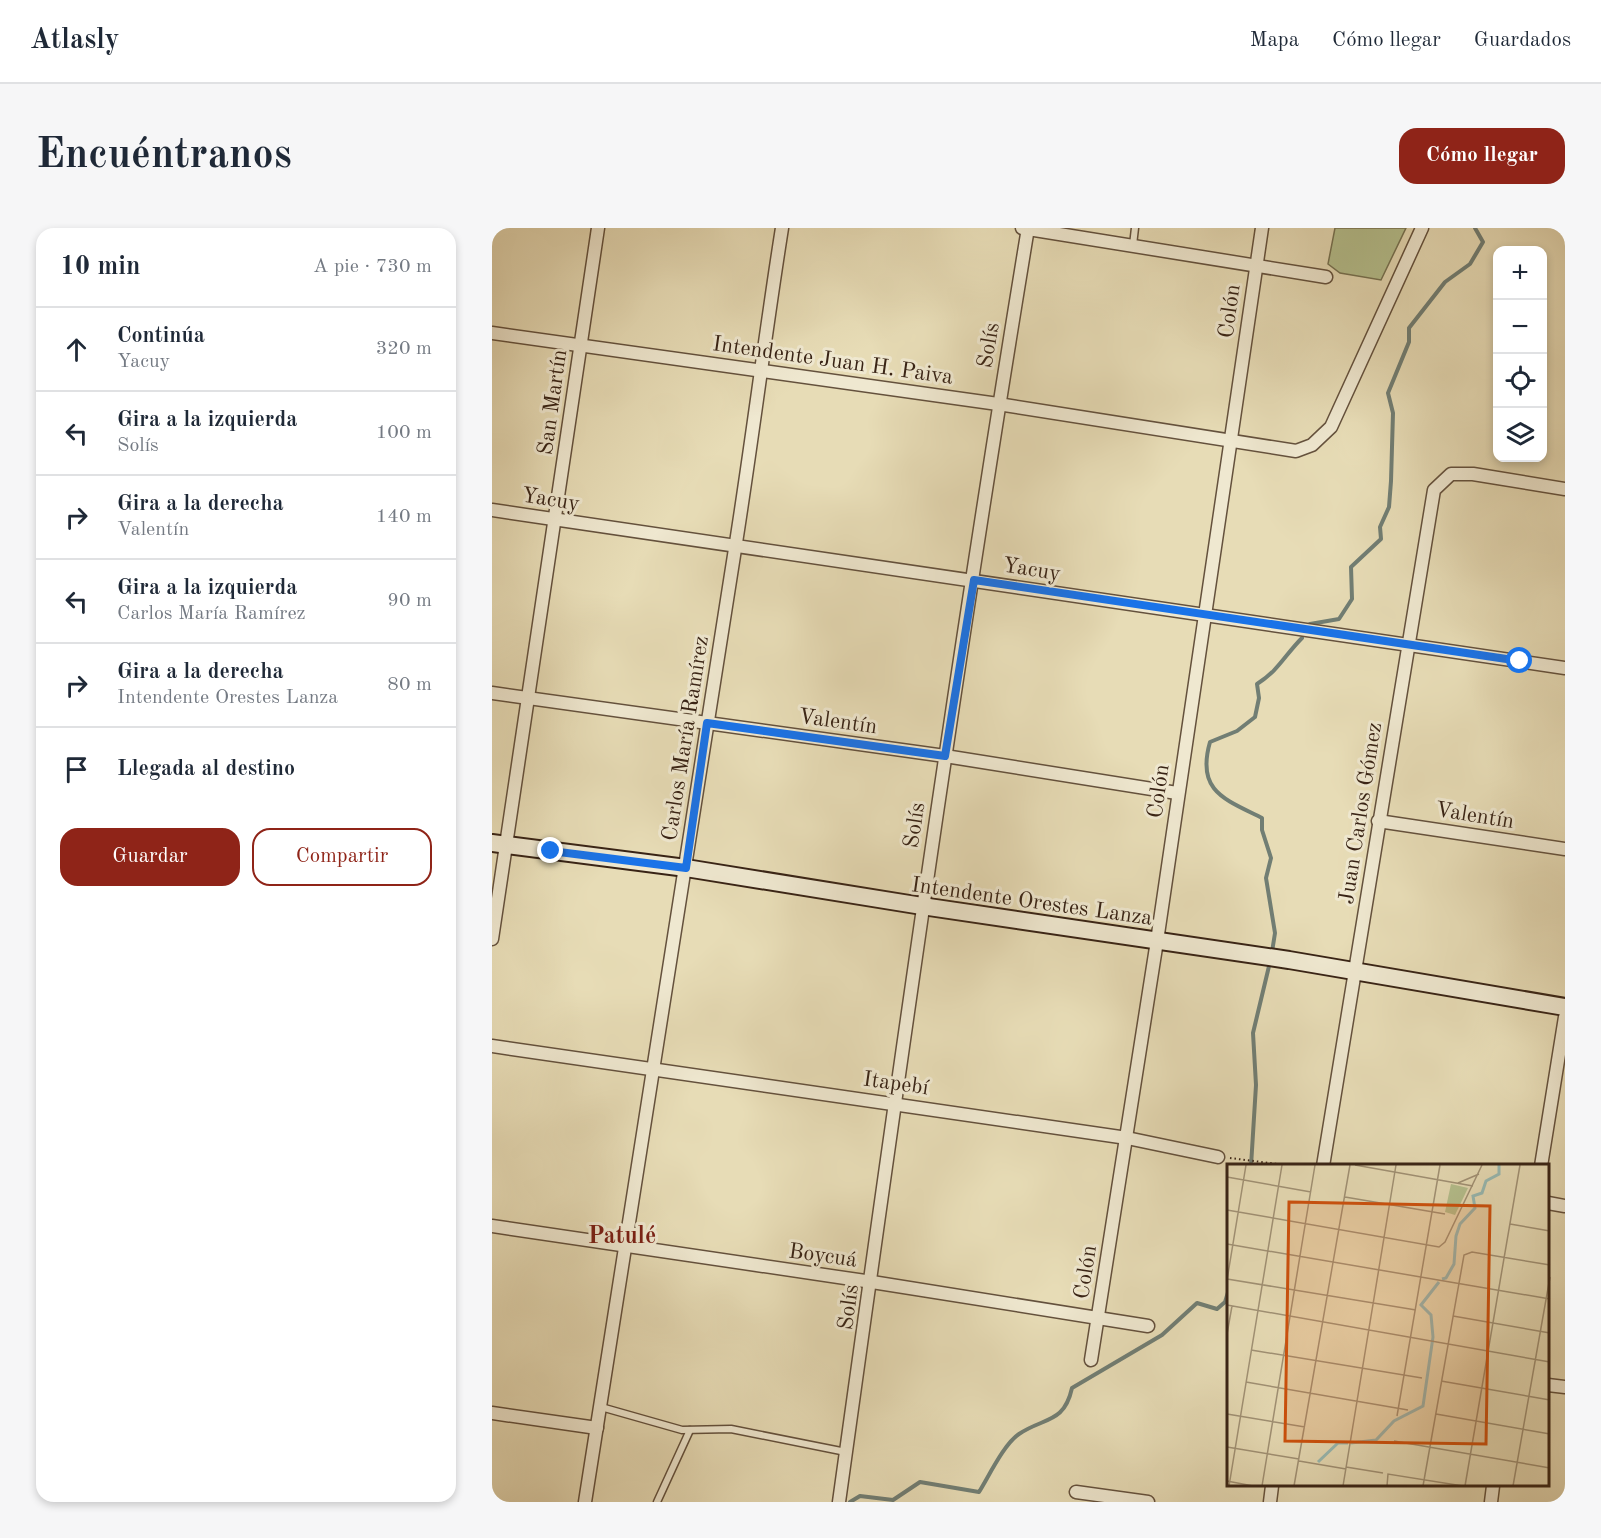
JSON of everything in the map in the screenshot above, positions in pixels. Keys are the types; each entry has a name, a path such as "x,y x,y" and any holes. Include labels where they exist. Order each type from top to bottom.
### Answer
{"street":[{"name":"San Martín","path":"492,939 499,844 528,698 598,228"},
{"name":"Carlos María Ramírez","path":"585,1502 736,546 782,228"},
{"path":"1026,228 1326,277"},
{"name":"Solís","path":"839,1502 872,1282 922,906 974,580 998,404 1026,228"},
{"name":"Colón","path":"1091,1360 1157,940 1262,228"},
{"name":"Intendente Juan H. Paiva","path":"492,333 998,404 1230,443 1296,451 1312,445 1331,427 1422,228"},
{"name":"Juan Carlos Gómez","path":"1323,1164 1434,490 1451,474 1473,474 1565,489"},
{"name":"Yacuy","path":"492,510 1565,668"},
{"name":"Valentín","path":"492,693 945,756 1178,793"},
{"name":"Valentín","path":"1378,821 1565,849"},
{"name":"Intendente Orestes Lanza","path":"499,844 686,868 922,906 1289,960 1565,1007"},
{"path":"1541,1164 1565,1017"},
{"name":"Itapebí","path":"492,1046 1126,1138 1218,1157"},
{"path":"1550,1203 1565,1206"},
{"name":"Boycuá","path":"492,1226 872,1282 1148,1326"},
{"path":"1550,1385 1565,1387"},
{"path":"492,1413 597,1428"},
{"path":"1270,1502 1272,1487"},
{"path":"1491,1502 1493,1487"},
{"path":"1076,1492 1148,1502"}],"lane":[{"path":"1132,246 1136,228"},
{"path":"600,1407 682,1430 731,1430 846,1452"},
{"path":"657,1502 690,1430"}],"path":[{"path":"1218,1157 1276,1164"}],"green space":[{"path":"1335,228 1406,228 1381,280 1340,273 1328,264"}],"waterway":[{"path":"1310,624 1339,619 1352,599 1351,567 1381,539 1380,527 1389,507 1391,481 1393,413 1388,393 1409,342 1409,328 1445,282 1470,264 1483,242 1475,228"},
{"path":"1272,952 1275,933 1266,878 1271,858 1262,830 1262,818 1225,799 1216,791 1210,783 1207,759 1210,742 1237,731 1255,717 1259,698 1257,684 1276,668 1302,638"},
{"path":"1251,1164 1256,1085 1253,1033 1270,962"},
{"path":"850,1502 860,1496 893,1500 920,1482 979,1492 1013,1439 1058,1414 1064,1408 1072,1388 1162,1335 1197,1303 1217,1309 1225,1302 1227,1296"}],"district":[{"name":"Patulé","path":"622,1235"}],"route":[{"path":"551,851 686,868 707,723 945,756 974,580 1204,616 1520,661"}]}
